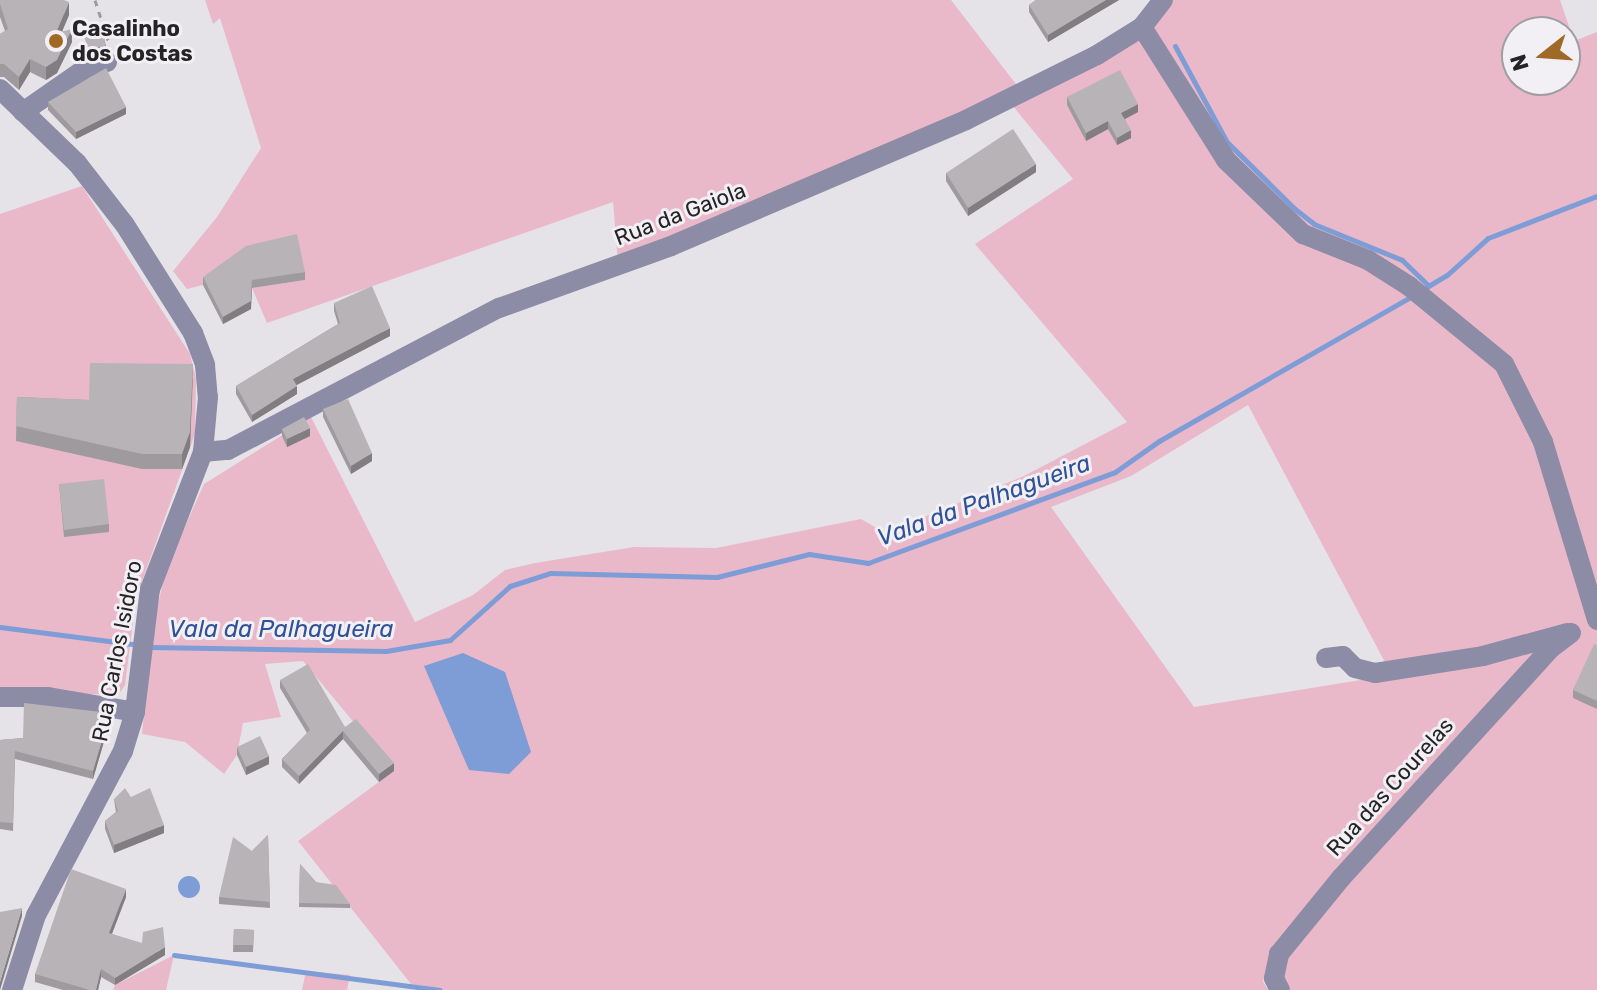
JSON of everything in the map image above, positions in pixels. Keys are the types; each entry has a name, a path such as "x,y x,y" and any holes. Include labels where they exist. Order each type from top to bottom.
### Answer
{"street":[{"name":"Rua da Gaiola","path":"203,452 228,450 499,308 671,246 966,120 1142,27 1163,0"},
{"path":"1142,27 1226,160 1303,234 1368,260 1414,291 1504,364 1521,393 1559,487 1597,621 1571,633 1483,656 1375,673 1355,668 1343,656 1326,658"},
{"path":"23,112 86,68 107,62"},
{"name":"Rua Carlos Isidoro","path":"0,89 108,200 193,333 208,380 203,452 155,567 143,634 135,712 115,773 36,915 12,990"},
{"name":"Rua das Courelas","path":"1280,990 1274,978 1279,954 1332,888 1551,648 1571,633"},
{"path":"0,697 48,697 135,712"}],"path":[{"path":"95,0 113,52 107,62"}],"shaded area":[{"path":"205,0 951,0 1022,92 1141,28 1162,0 1560,0 1565,16 1501,16 1501,96 1581,96 1581,38 1597,32 1597,990 1280,990 1274,978 1279,954 1341,878 1570,633 1483,656 1388,668 1248,405 1131,476 1051,507 1194,707 1471,662 1549,644 1341,864 1269,957 1263,982 1269,990 440,990 411,984 298,841 394,771 303,661 265,664 281,717 243,723 237,755 224,774 185,742 142,734 151,636 166,569 204,484 311,417 415,622 473,595 505,570 535,563 634,547 716,548 861,519 885,533 1024,476 1127,422 975,244 1073,179 1007,99 838,177 618,263 613,202 267,323 252,288 305,280 297,242 246,254 203,285 187,289 173,271 217,217 261,148 220,18 213,24"},
{"path":"82,186 190,354 196,379 195,434 136,598 125,685 119,694 0,695 0,214"},
{"path":"174,955 166,990 113,990 115,985"},
{"path":"306,971 350,975 347,990 302,990"}],"water":[{"path":"463,653 505,672 531,752 509,774 469,770 424,666"},
{"path":"185,876 193,876 200,887 193,898 185,898 178,891 178,883"}],"building":[{"path":"0,0 69,2 56,33 72,29 57,60 46,67 30,59 19,77 0,64 0,34 8,29"},
{"path":"1036,0 1106,0 1048,35 1029,5"},
{"path":"103,32 106,45 88,50 84,36"},
{"path":"106,68 126,107 76,132 48,102"},
{"path":"1120,70 1138,104 1121,113 1131,130 1117,138 1108,121 1086,133 1067,97"},
{"path":"1013,129 1036,164 968,208 946,173"},
{"path":"297,234 305,272 252,280 251,301 223,317 203,277 246,246"},
{"path":"372,286 390,328 293,379 297,386 252,415 236,386 340,323 334,303"},
{"path":"90,363 193,364 190,432 182,454 142,454 16,426 17,397 89,400"},
{"path":"348,399 372,453 351,466 323,409"},
{"path":"304,417 310,428 287,439 282,429"},
{"path":"104,479 109,524 64,530 59,484"},
{"path":"1594,644 1597,645 1597,701 1573,690"},
{"path":"308,664 345,727 356,719 394,763 379,774 343,731 299,776 282,759 310,730 280,680"},
{"path":"24,703 110,713 93,771 15,751 13,823 0,822 0,740 23,738"},
{"path":"260,736 269,756 246,767 237,747"},
{"path":"125,788 131,797 150,788 164,825 114,845 105,821 118,811 114,799"},
{"path":"268,835 270,902 219,897 233,837 252,851"},
{"path":"300,864 316,882 336,885 350,904 299,903"},
{"path":"71,869 126,889 109,933 142,943 143,932 163,927 165,947 115,978 101,969 96,990 35,974"},
{"path":"22,908 0,982 0,912"},
{"path":"234,929 254,930 253,945 233,945"}],"waterway":[{"path":"1175,46 1227,142 1295,209 1314,224 1402,260 1429,286"},
{"name":"Vala da Palhagueira","path":"1420,291 1447,275 1488,238 1597,196"},
{"name":"Vala da Palhagueira","path":"150,647 386,651 450,640 510,586 550,573 717,577 809,554 868,563 1115,472 1159,441 1412,296"},
{"name":"Vala da Palhagueira","path":"0,627 140,645"},
{"path":"174,955 440,990"}],"place":[{"name":"Casalinho dos Costas","path":"56,41"}]}
